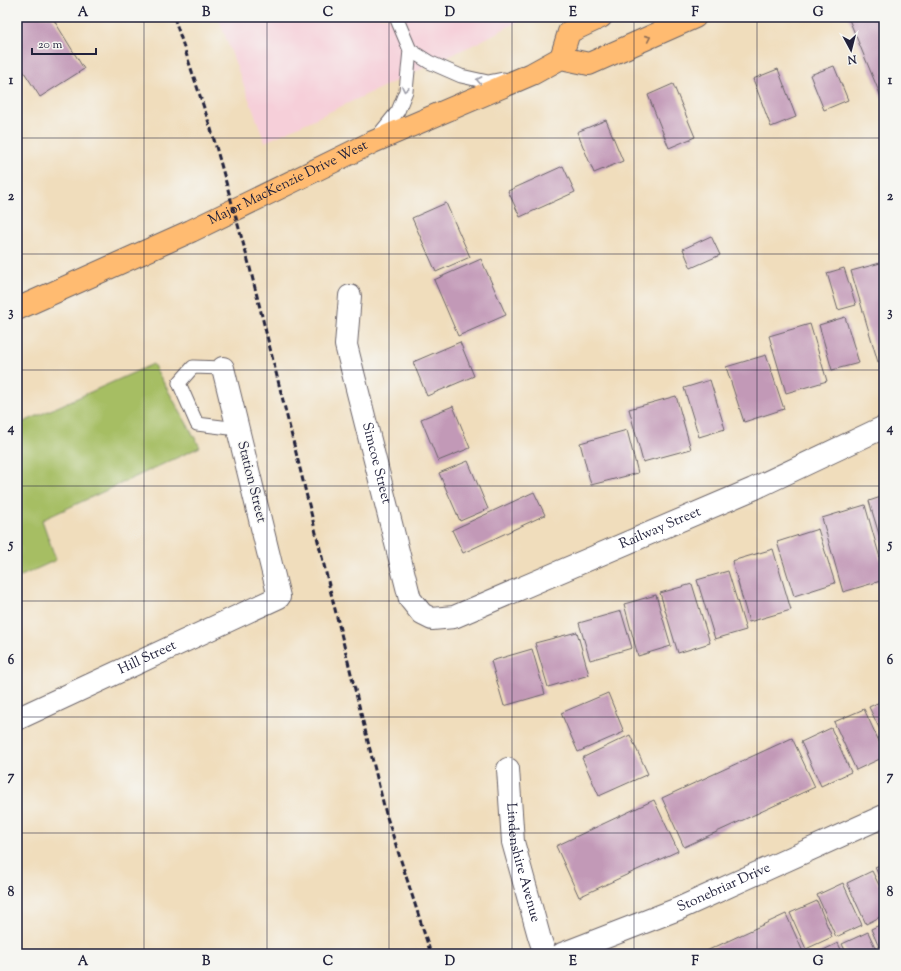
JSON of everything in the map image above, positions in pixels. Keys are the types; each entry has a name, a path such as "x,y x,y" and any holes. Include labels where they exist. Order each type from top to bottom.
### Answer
{"main road":[{"path":"601,17 569,32 561,58 589,64 695,17"},
{"name":"Major MacKenzie Drive West","path":"17,310 191,231 373,142 532,74 561,58"}],"street":[{"name":"Simcoe Street","path":"350,296 346,345 410,599 422,614 432,619"},
{"name":"Station Street","path":"222,368 279,597"},
{"name":"Railway Street","path":"432,619 454,617 753,489 884,427"},
{"name":"Hill Street","path":"17,719 279,597"},
{"name":"Lindenshire Avenue","path":"508,769 513,842 545,954"},
{"name":"Stonebriar Drive","path":"562,954 678,909 884,816"}],"lane":[{"path":"373,142 398,111 406,91 410,50 396,17"},
{"path":"410,50 429,62 461,76 488,82 532,74"},
{"path":"222,368 193,367 179,383 197,424 238,430"}],"shaded area":[{"path":"218,17 527,17 477,43 265,142"}],"green space":[{"path":"153,364 200,447 42,520 56,560 17,578 17,425"}],"building":[{"path":"52,17 84,69 40,97 17,61 17,18"},
{"path":"848,17 884,17 884,99 882,99"},
{"path":"834,66 848,100 824,110 810,75"},
{"path":"778,69 796,117 771,127 753,79"},
{"path":"673,84 695,137 669,148 648,95"},
{"path":"606,120 623,161 594,173 577,132"},
{"path":"563,166 575,192 520,217 508,191"},
{"path":"446,203 470,257 436,272 412,218"},
{"path":"711,236 720,255 691,268 683,249"},
{"path":"481,259 506,315 458,336 434,280"},
{"path":"884,262 884,360 878,362 851,271"},
{"path":"844,268 856,305 838,310 827,273"},
{"path":"845,317 859,363 832,370 819,325"},
{"path":"810,324 827,381 786,393 769,336"},
{"path":"460,342 474,376 427,396 413,362"},
{"path":"766,355 784,409 744,422 726,367"},
{"path":"710,380 725,429 699,437 684,388"},
{"path":"676,396 691,449 643,462 629,409"},
{"path":"453,406 470,448 438,461 421,419"},
{"path":"627,430 638,473 591,485 580,443"},
{"path":"468,461 488,509 460,521 439,473"},
{"path":"534,492 545,515 463,553 452,530"},
{"path":"884,496 884,551 869,501"},
{"path":"865,505 884,572 884,580 843,592 822,518"},
{"path":"818,529 835,583 794,596 777,542"},
{"path":"773,549 791,610 749,622 732,561"},
{"path":"728,571 746,630 715,639 697,580"},
{"path":"692,584 710,643 678,653 660,593"},
{"path":"656,595 671,646 638,656 624,604"},
{"path":"621,611 632,648 590,660 579,623"},
{"path":"577,632 589,675 548,687 535,643"},
{"path":"532,649 545,694 504,706 491,661"},
{"path":"608,693 624,732 578,752 561,713"},
{"path":"884,700 884,738 869,707"},
{"path":"864,709 884,752 884,757 856,770 834,722"},
{"path":"831,728 851,772 821,786 801,742"},
{"path":"630,735 648,774 599,796 582,758"},
{"path":"792,738 815,787 684,847 662,798"},
{"path":"654,800 678,851 579,897 556,846"},
{"path":"884,863 884,888 875,867"},
{"path":"872,871 884,895 884,915 866,924 847,883"},
{"path":"843,883 862,925 836,937 817,895"},
{"path":"817,901 832,937 806,949 790,913"},
{"path":"786,914 804,954 700,954"},
{"path":"884,923 884,954 882,954 871,929"},
{"path":"868,932 878,954 847,954 842,944"},
{"path":"838,943 843,954 815,954"}],"railway":[{"path":"174,17 211,129 249,264 386,814 431,954"}]}
